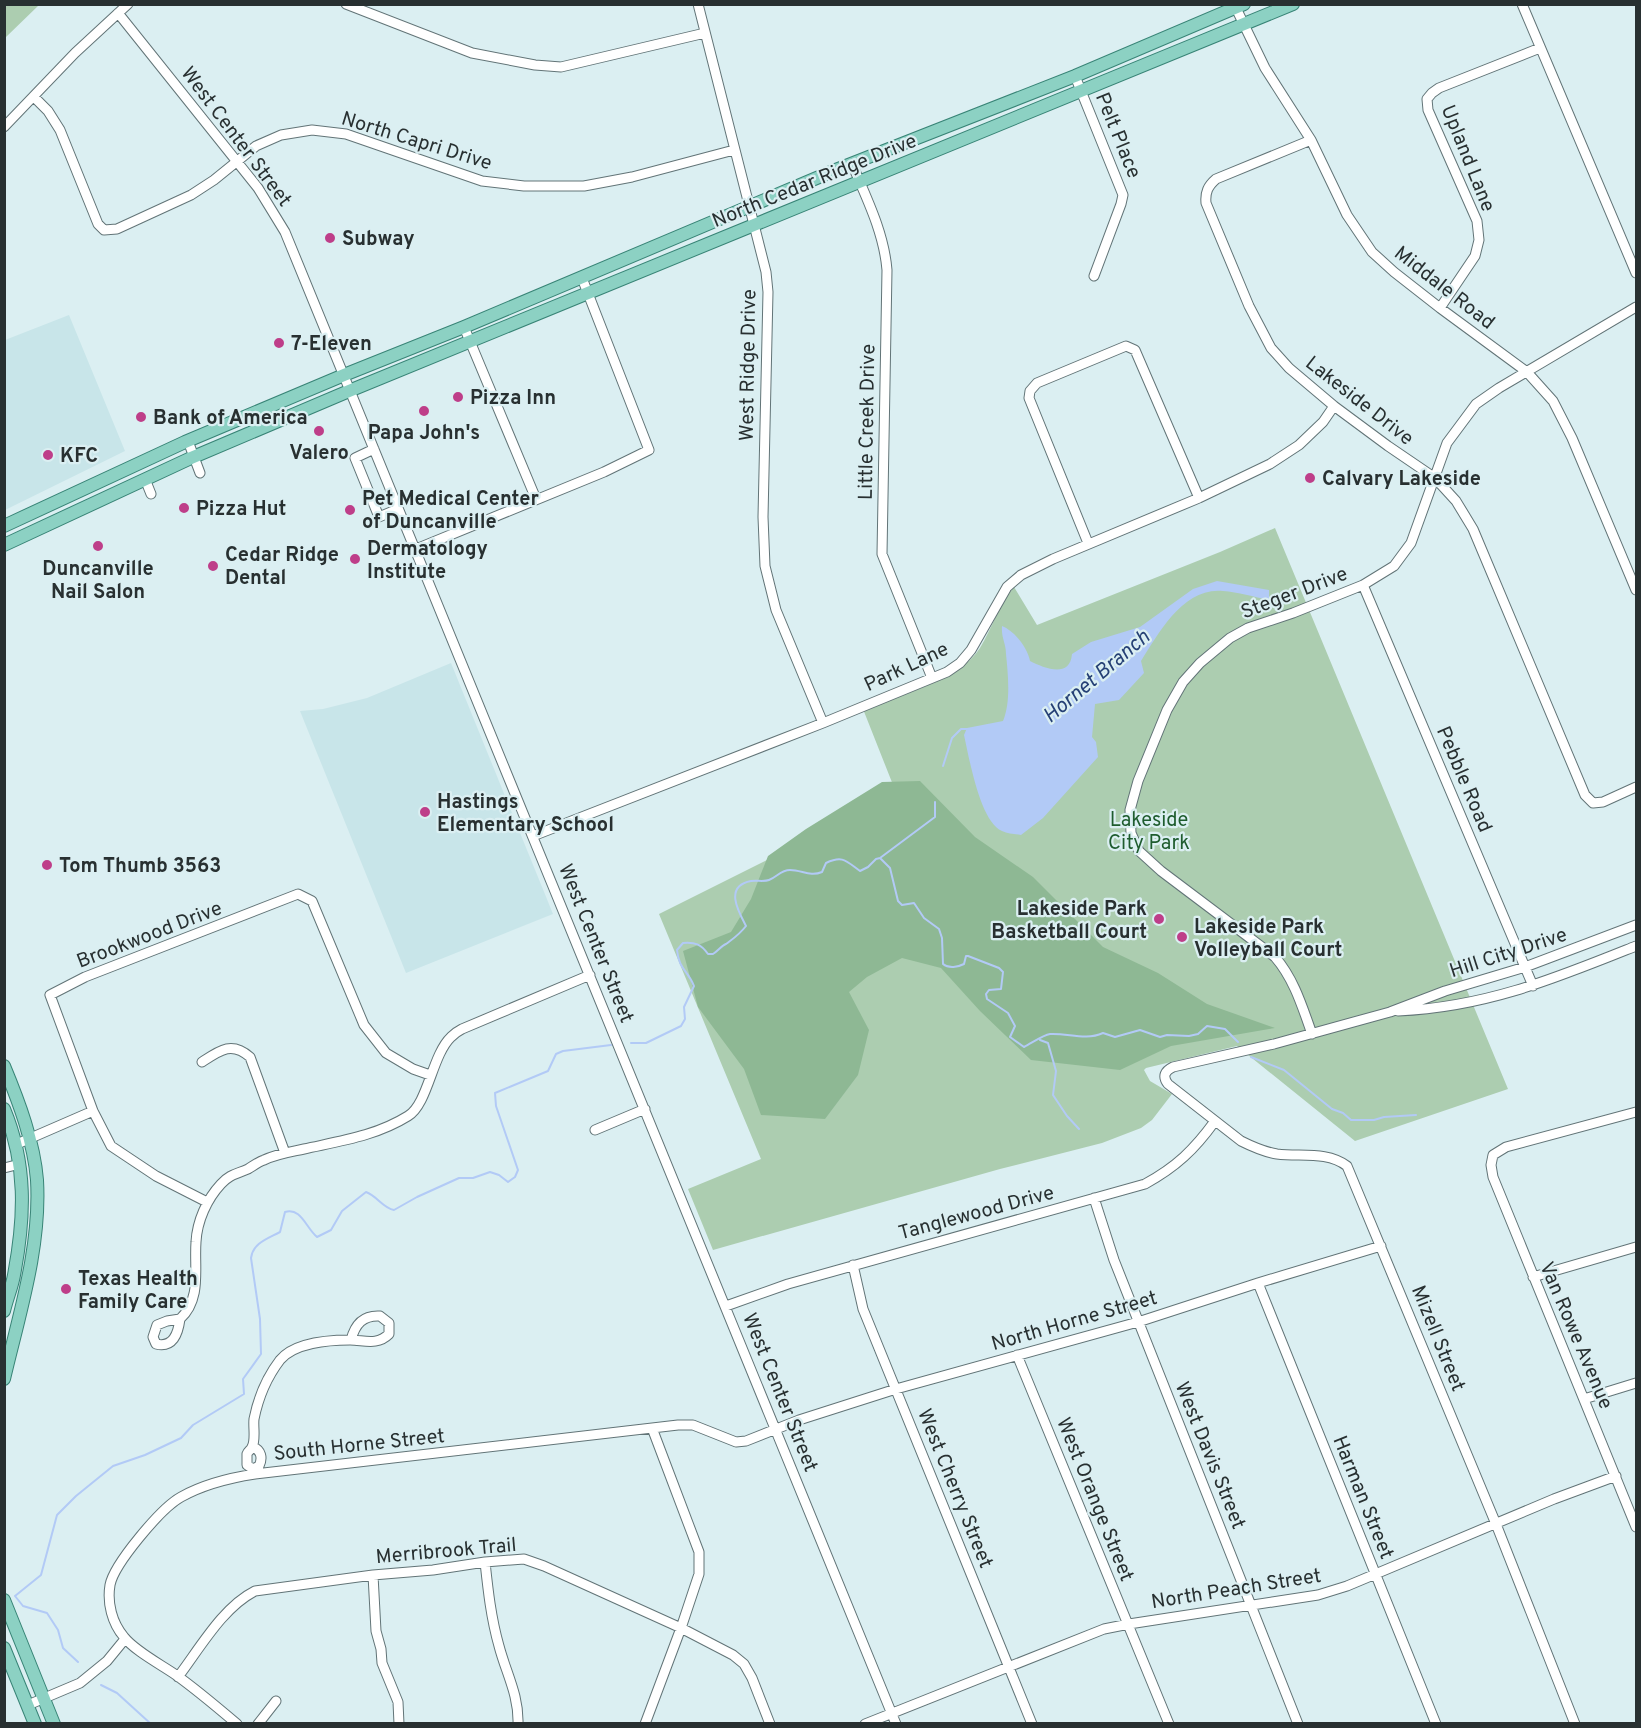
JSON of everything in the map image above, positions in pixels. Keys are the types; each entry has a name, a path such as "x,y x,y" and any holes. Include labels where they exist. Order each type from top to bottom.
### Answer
{"main road":[{"name":"North Cedar Ridge Drive","path":"4,545 194,457 349,391 1293,4"},
{"name":"North Cedar Ridge Drive","path":"4,526 188,441 344,375 852,164 1075,76 1238,6"},
{"path":"47,506 52,522"},
{"path":"4,1066 29,1139 37,1180 36,1224 28,1274 4,1379"},
{"path":"4,1109 16,1144 24,1193 14,1275 4,1311"},
{"path":"4,1600 54,1724"},
{"path":"4,1648 35,1724"}],"street":[{"path":"4,127 75,53 128,4"},
{"path":"346,4 472,53 535,65 561,67 705,33"},
{"name":"West Ridge Drive","path":"698,4 766,272 768,292 763,517 765,566 776,610 823,723"},
{"path":"1522,4 1636,273"},
{"name":"Middale Road","path":"1238,6 1243,24 1265,68 1311,140 1347,215 1372,252 1440,308 1527,372 1553,401 1562,417 1636,591"},
{"name":"West Center Street","path":"118,13 258,188 282,225 896,1724"},
{"name":"Upland Lane","path":"1440,308 1475,256 1479,240 1477,221 1428,110 1427,99 1439,88 1540,48"},
{"name":"Pelt Place","path":"1075,76 1123,195 1094,276"},
{"name":"North Capri Drive","path":"34,97 48,111 60,130 98,224 104,230 117,229 191,195 256,146 281,135 312,130 345,134 482,181 524,186 584,186 633,177 734,150"},
{"name":"Lakeside Drive","path":"1311,140 1216,179 1209,186 1206,195 1206,203 1258,326 1271,348 1289,368 1388,446 1436,478 1456,501 1473,529 1585,795 1593,802 1603,802 1636,787"},
{"name":"Little Creek Drive","path":"852,164 880,231 886,252 882,554 932,678"},
{"path":"416,549 604,472 649,450 582,278"},
{"name":"Steger Drive","path":"1312,1034 1296,989 1286,970 1275,957 1161,871 1139,851 1131,833 1130,810 1138,781 1167,710 1183,682 1200,663 1230,638 1248,628 1363,585 1383,573 1411,543 1447,443 1476,404 1636,307"},
{"path":"464,327 536,499"},
{"path":"1088,543 1029,398 1030,391 1037,383 1080,364 1126,346 1135,350 1198,498"},
{"name":"Park Lane","path":"533,836 823,723 932,678 960,663 984,630 1007,587 1021,575 1088,543 1198,498 1270,464 1299,445 1323,422 1334,405"},
{"path":"188,441 201,473"},
{"path":"374,450 355,458 379,517 398,509"},
{"path":"145,479 151,494"},
{"name":"Pebble Road","path":"1363,585 1533,986"},
{"name":"Brookwood Drive","path":"207,1202 156,1176 111,1146 93,1111 50,995 85,977 298,894 312,901 364,1025 386,1053 401,1063 430,1075"},
{"name":"Hill City Drive","path":"1164,1075 1173,1067 1312,1034 1390,1012 1446,991 1525,968 1636,925"},
{"name":"Hill City Drive","path":"1390,1012 1433,1010 1471,1004 1533,986 1636,945"},
{"path":"180,1319 193,1304 197,1231 207,1202 223,1182 236,1172 245,1170 265,1159 362,1136 387,1128 411,1115 417,1108 430,1075 449,1038 462,1029 590,975"},
{"path":"202,1062 218,1052 232,1048 241,1049 250,1057 285,1153"},
{"name":"Mizell Street","path":"1164,1075 1168,1084 1241,1141 1279,1154 1331,1157 1347,1166 1496,1524 1575,1724"},
{"path":"595,1130 645,1109"},
{"path":"16,1144 93,1111"},
{"name":"Van Rowe Avenue","path":"1635,1522 1533,1277 1493,1177 1491,1165 1493,1155 1506,1147 1636,1112"},
{"name":"Tanglewood Drive","path":"726,1306 788,1284 853,1265 1145,1184 1163,1174 1189,1154 1215,1121"},
{"path":"4,1168 20,1164"},
{"name":"West Davis Street","path":"1094,1198 1114,1260 1138,1322 1299,1724"},
{"name":"North Horne Street","path":"776,1428 896,1389 1138,1322 1381,1246"},
{"path":"1533,1277 1636,1247"},
{"name":"West Cherry Street","path":"853,1265 863,1309 1032,1724"},
{"name":"Harman Street","path":"1258,1283 1436,1724"},
{"path":"255,1471 259,1466 261,1456 253,1447 253,1429 259,1402 264,1386 281,1359 290,1351 302,1346 351,1340 368,1342 385,1339 389,1334 389,1323 380,1316 361,1320 353,1330 351,1340"},
{"name":"West Orange Street","path":"1017,1355 1169,1724"},
{"path":"1584,1399 1636,1383"},
{"name":"South Horne Street","path":"178,1677 125,1639 116,1625 109,1604 110,1584 114,1572 166,1508 180,1498 212,1483 255,1471 652,1428 693,1425 736,1442 746,1441 776,1428"},
{"path":"645,1724 699,1574 699,1552 652,1428"},
{"name":"North Peach Street","path":"865,1724 1094,1632 1129,1624 1318,1595 1616,1476"},
{"name":"Merribrook Trail","path":"178,1677 228,1610 240,1599 255,1591 485,1562 524,1560 544,1566 681,1628 733,1655 744,1664 752,1678 770,1724"},
{"path":"485,1562 492,1619 504,1667 515,1690 519,1713 518,1724"},
{"path":"373,1575 376,1631 382,1664 398,1702 399,1724"},
{"path":"28,1704 80,1683 107,1660 125,1639"},
{"path":"178,1677 237,1724"},
{"path":"258,1724 276,1701"}],"shaded area":[{"path":"69,315 125,451 5,510 5,340"},
{"name":"Hastings Elementary School","path":"451,663 553,914 406,973 300,711 323,709 367,698"}],"green space":[{"path":"5,4 39,4 39,5 5,38"},
{"name":"Lakeside City Park","path":"1275,528 1508,1089 1355,1141 1237,1046 1146,1068 1144,1070 1150,1081 1172,1094 1152,1120 1141,1128 1102,1143 1000,1169 713,1250 688,1189 761,1159 659,914 897,795 863,709 927,686 971,659 980,648 1004,601 1014,587 1037,625"},
{"path":"920,781 975,837 1033,877 1103,947 1158,973 1207,1004 1275,1028 1171,1046 1120,1070 1031,1060 980,1011 941,968 902,958 867,977 849,992 869,1030 858,1075 825,1119 761,1115 744,1069 698,1007 683,951 731,932 751,899 768,856 806,829 882,782"}],"water":[{"path":"1217,581 1269,590 1269,600 1223,591 1196,596 1184,604 1164,625 1141,661 1144,673 1119,700 1095,704 1092,737 1096,742 1098,757 1043,818 1021,835 1004,832 994,825 987,815 972,773 964,735 967,728 1003,721 1006,713 1008,688 1002,626 1020,641 1030,661 1056,670 1062,669 1067,667 1072,654 1091,642 1140,627 1193,589"}],"waterway":[{"name":"Hornet Branch","path":"943,766 952,738 961,729 968,729"},
{"name":"Hornet Branch","path":"631,1043 646,1043 681,1026 685,1019 684,1007 694,986 680,962 677,950 683,943 691,943 697,944 708,954 713,954 741,932 746,926 737,906 735,893 743,884 769,880 787,870 810,874 822,872 826,863 837,859 848,862 860,871 935,817 935,802"},
{"path":"880,858 890,868 898,901 902,905 914,903 924,918 939,929 945,966 964,964 968,956 999,968 1003,972 1001,989 989,990 986,994 987,999 1008,1013 1015,1026 1010,1037 1024,1047 1050,1034 1083,1037 1103,1033 1115,1037 1140,1030 1160,1037 1189,1036 1198,1034 1207,1026 1225,1029 1238,1042"},
{"path":"1040,1040 1048,1043 1056,1071 1053,1095 1079,1129"},
{"name":"Hornet Branch","path":"78,1662 63,1648 58,1630 47,1613 23,1606 15,1596 41,1575 57,1515 76,1496 113,1466 145,1455 181,1438 193,1425 244,1394 243,1379 261,1354 260,1319 252,1253 258,1245 280,1232 285,1212 291,1211 299,1215 317,1237 331,1230 342,1211 366,1192 394,1210 459,1178 473,1178 490,1172 508,1182 515,1177 518,1170 496,1106 495,1093 548,1071 556,1054 563,1051 611,1045"},
{"path":"1251,1057 1284,1070 1332,1109 1343,1113 1351,1120 1416,1115"},
{"path":"101,1685 117,1693 151,1724"}],"place":[{"name":"Subway","path":"330,238"},
{"name":"7-Eleven","path":"279,343"},
{"name":"Pizza Inn","path":"458,397"},
{"name":"Papa John's","path":"424,411"},
{"name":"Bank of America","path":"141,417"},
{"name":"Valero","path":"319,431"},
{"name":"KFC","path":"48,455"},
{"name":"Calvary Lakeside","path":"1310,478"},
{"name":"Pizza Hut","path":"184,508"},
{"name":"Pet Medical Center of Duncanville","path":"350,510"},
{"name":"Duncanville Nail Salon","path":"98,546"},
{"name":"Dermatology Institute","path":"355,559"},
{"name":"Cedar Ridge Dental","path":"213,566"},
{"name":"Hastings Elementary School","path":"425,812"},
{"name":"Tom Thumb 3563","path":"47,865"},
{"name":"Lakeside Park Basketball Court","path":"1159,919"},
{"name":"Lakeside Park Volleyball Court","path":"1182,937"},
{"name":"Texas Health Family Care","path":"66,1289"}]}
